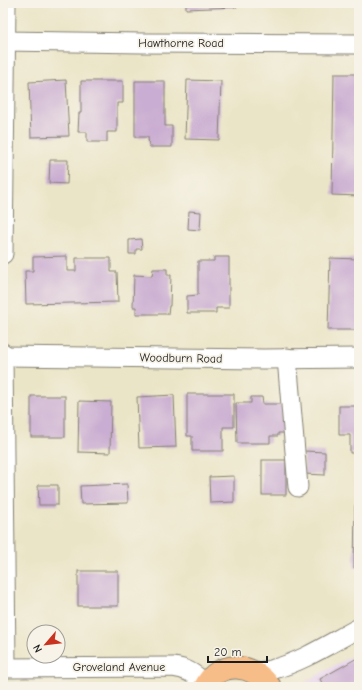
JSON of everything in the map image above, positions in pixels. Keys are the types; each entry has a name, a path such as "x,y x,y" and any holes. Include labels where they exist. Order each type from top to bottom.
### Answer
{"main road":[{"path":"206,686 212,677 219,672 236,667 246,668 263,680"}],"street":[{"path":"3,254 4,41 6,3"},
{"name":"Hawthorne Road","path":"4,41 359,44"},
{"path":"3,353 5,668"},
{"name":"Woodburn Road","path":"3,356 263,359 359,358"},
{"path":"287,358 298,487"},
{"path":"263,680 274,670 311,654 359,628"},
{"name":"Groveland Avenue","path":"5,668 174,667 187,670 206,686"}],"shaded area":[{"path":"359,652 359,687 296,687"}],"building":[{"path":"186,3 237,3 237,7 186,9"},
{"path":"254,3 282,3 282,5 255,6"},
{"path":"334,74 359,74 359,196 332,195"},
{"path":"66,80 69,136 31,137 29,82"},
{"path":"187,80 221,81 219,140 185,139"},
{"path":"81,81 123,81 123,103 117,103 117,132 107,132 107,142 87,142 87,132 78,132 79,113 81,113"},
{"path":"135,81 165,81 165,126 172,126 172,147 149,147 148,137 135,137"},
{"path":"50,160 68,160 67,184 49,183"},
{"path":"189,211 201,212 200,230 188,229"},
{"path":"141,239 142,249 136,249 136,254 129,254 129,240"},
{"path":"67,256 67,271 76,271 76,258 111,258 111,272 117,272 118,302 26,304 25,271 33,271 33,257"},
{"path":"214,257 229,257 229,308 216,308 216,313 187,313 187,296 198,295 198,261 214,261"},
{"path":"330,258 359,259 359,330 328,330"},
{"path":"153,269 167,269 167,275 171,275 170,306 168,314 136,314 136,307 133,307 134,275 152,276"},
{"path":"187,394 234,394 234,427 223,427 223,451 192,451 192,436 187,436"},
{"path":"174,395 176,447 139,448 137,397"},
{"path":"31,396 65,396 65,437 31,437"},
{"path":"251,397 262,397 263,404 286,404 286,433 278,433 278,436 270,436 270,443 237,443 236,403 251,403"},
{"path":"79,401 111,402 110,453 78,452"},
{"path":"339,406 359,406 359,453 350,453 350,435 339,435"},
{"path":"304,451 325,452 325,475 304,474"},
{"path":"262,460 286,460 286,495 262,495"},
{"path":"234,476 234,502 210,503 209,477"},
{"path":"127,484 128,503 81,504 80,486"},
{"path":"38,485 58,485 58,505 39,505"},
{"path":"355,505 359,505 359,568 354,568"},
{"path":"78,571 118,571 118,606 78,606"},
{"path":"359,657 359,687 324,687 320,679"}]}
